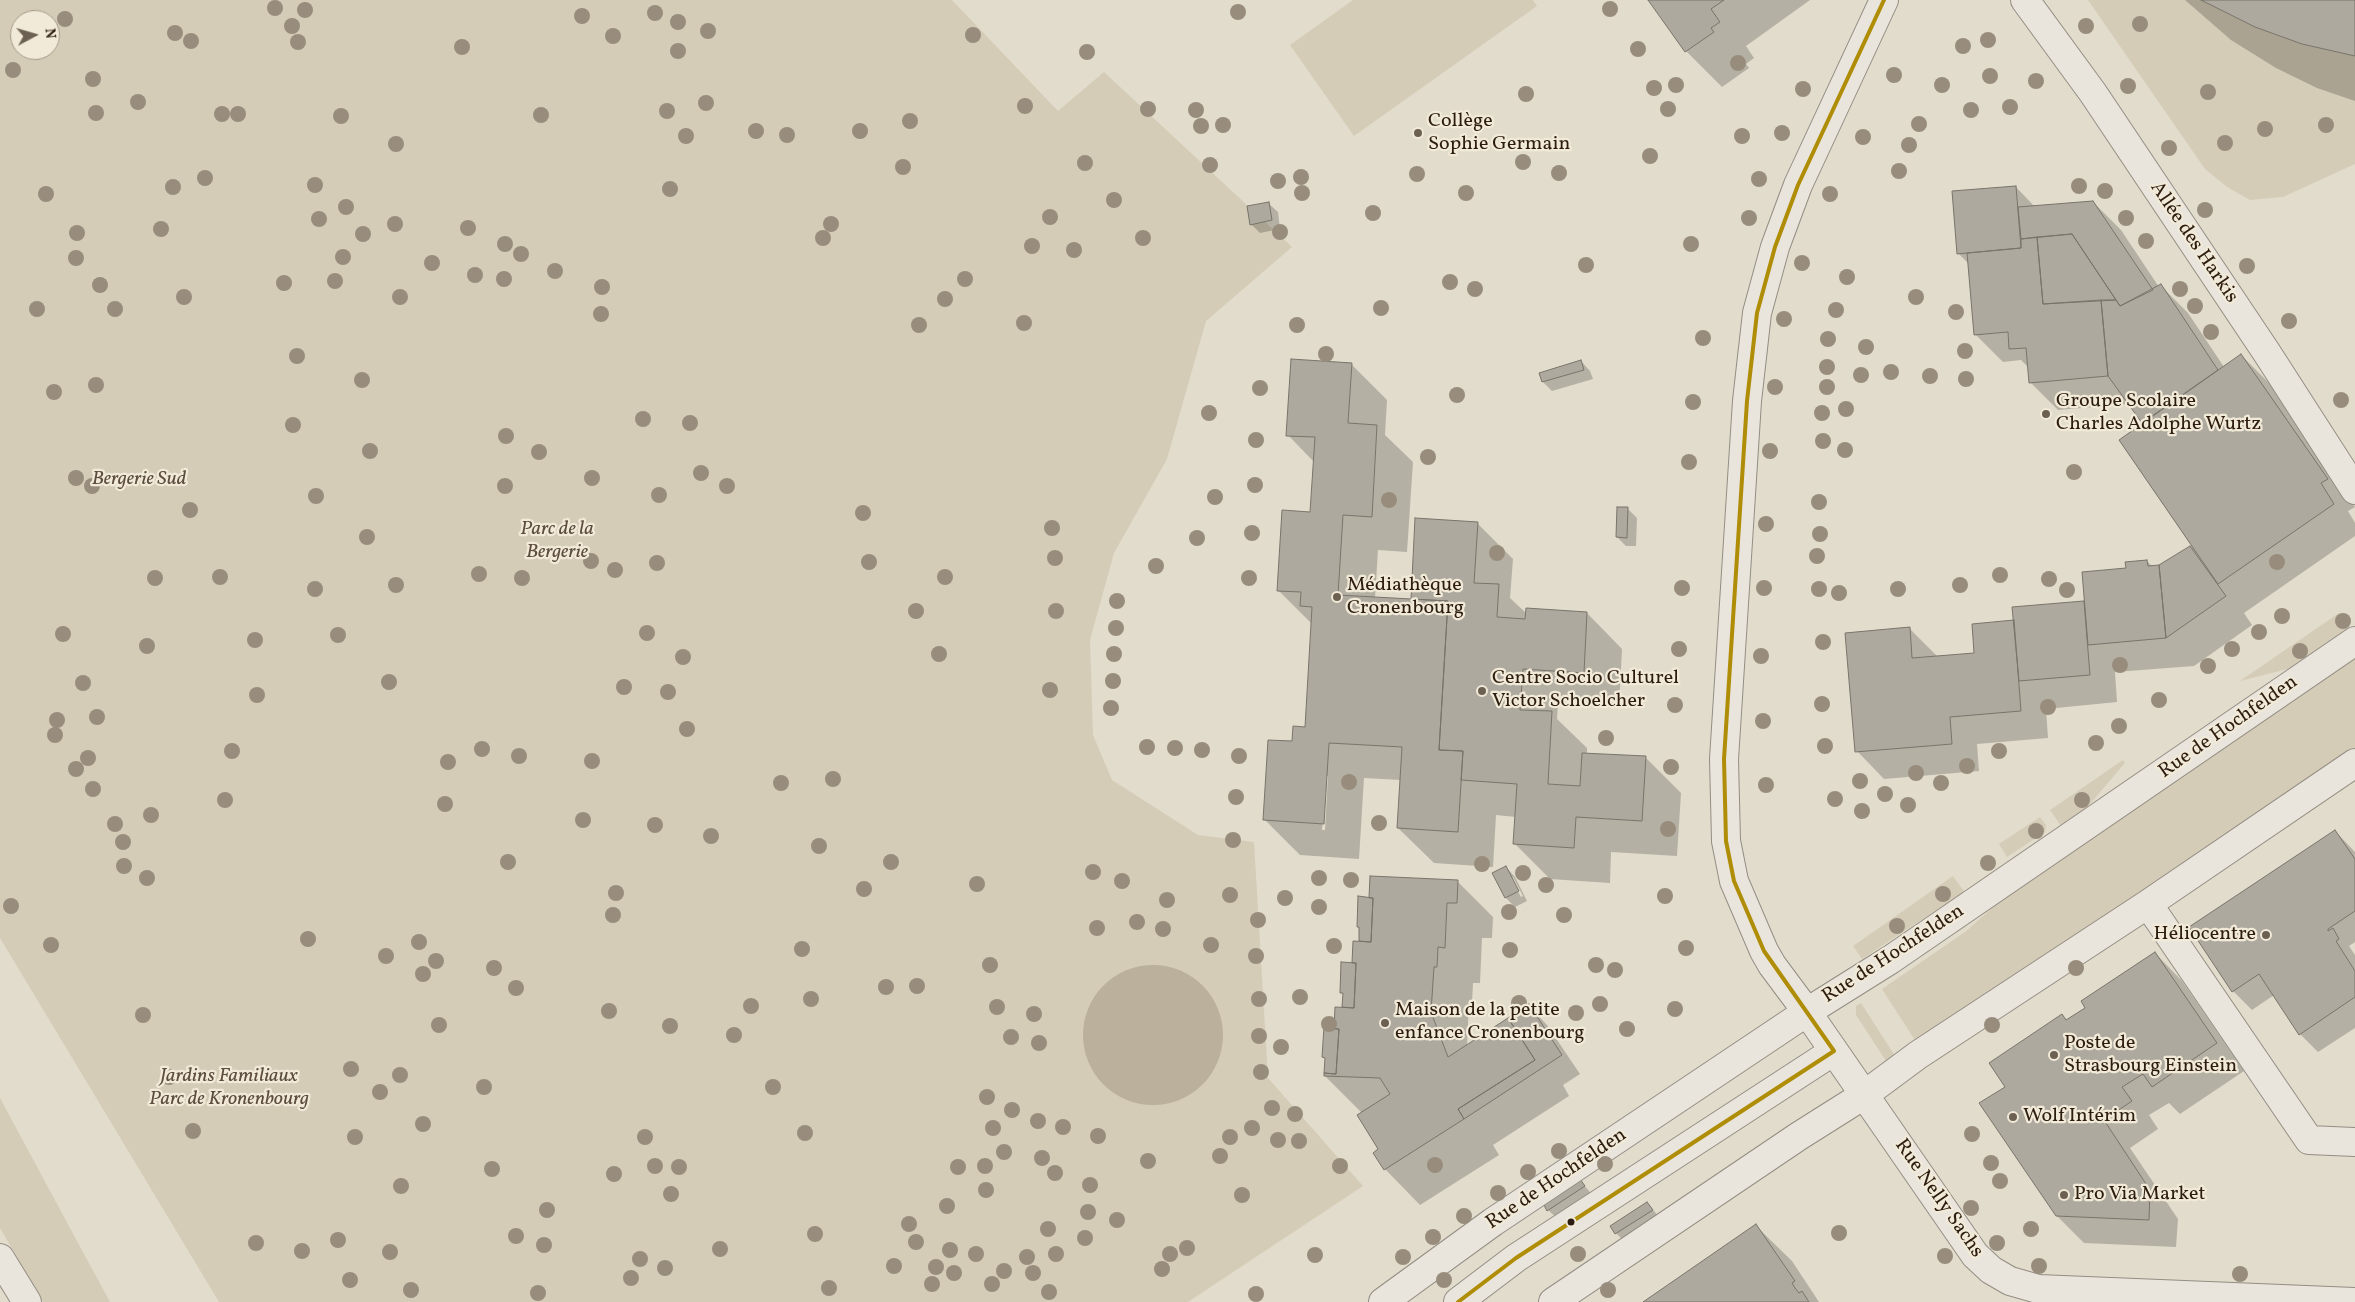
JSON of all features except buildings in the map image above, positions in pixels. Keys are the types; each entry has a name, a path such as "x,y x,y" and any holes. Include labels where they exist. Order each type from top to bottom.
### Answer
{"street":[{"name":"Rue Nelly Sachs","path":"1884,0 1798,184 1775,247 1757,313 1746,401 1724,759 1726,841 1734,881 1764,951 1975,1255 1990,1270 2036,1295 2355,1302"},
{"name":"Allée des Harkis","path":"2024,0 2093,93 2267,353 2355,490"},
{"name":"Rue de Hochfelden","path":"1383,1302 1493,1222 1807,1012 1985,896 2355,641"},
{"path":"1553,1302 1799,1136 1864,1095 1918,1056 2148,904 2355,763"},
{"path":"2148,904 2309,1140 2355,1142"},
{"path":"1458,1302 1516,1258 1834,1052"},
{"path":"0,1258 27,1302"}],"green space":[{"name":"Parc de la Bergerie","path":"0,0 952,0 1058,111 1104,72 1292,247 1206,321 1167,459 1114,553 1090,640 1093,735 1112,780 1198,835 1254,842 1268,1078 1363,1186 1188,1302 219,1302 0,938"},
{"path":"1353,0 1533,0 1537,6 1354,136 1290,45"},
{"path":"2088,0 2201,0 2255,27 2302,44 2355,56 2355,164 2283,197 2250,200 2227,187 2205,169"},
{"path":"2339,613 2353,632 2307,664 2240,681"},
{"path":"2355,655 2355,750 1918,1045 1882,989 1965,932 2017,886"},
{"path":"2123,760 2125,763 2078,818 2063,829 2050,810"},
{"path":"2040,817 2046,825 2045,832 2007,857 1999,844"},
{"path":"1953,876 1966,894 1942,906 1862,959 1853,946"},
{"path":"1861,1003 1897,1059 1889,1062 1886,1061 1856,1015 1856,1006"},
{"path":"0,1098 110,1302 43,1302 0,1228"}],"shaded area":[{"path":"1153,965 1167,966 1180,970 1203,985 1218,1008 1222,1021 1222,1049 1218,1062 1203,1085 1180,1100 1167,1104 1153,1105 1139,1104 1126,1100 1103,1085 1088,1062 1084,1049 1083,1035 1084,1021 1088,1008 1103,985 1126,970 1139,966"}],"transit line":[{"path":"1834,1051 1764,951 1734,881 1726,841 1724,759 1747,401 1757,313 1775,247 1798,185 1884,0"},
{"path":"1458,1302 1516,1258 1834,1051"}],"place":[{"name":"Collège Sophie Germain","path":"1418,133"},
{"name":"Groupe Scolaire Charles Adolphe Wurtz","path":"2046,414"},
{"name":"Médiathèque Cronenbourg","path":"1337,597"},
{"name":"Centre Socio Culturel Victor Schoelcher","path":"1482,691"},
{"name":"Héliocentre","path":"2266,935"},
{"name":"Maison de la petite enfance Cronenbourg","path":"1385,1023"},
{"name":"Poste de Strasbourg Einstein","path":"2054,1055"},
{"name":"Wolf Intérim","path":"2013,1117"},
{"name":"Pro Via Market","path":"2064,1195"}],"park label":[{"name":"Bergerie Sud","path":"139,480"},
{"name":"Jardins Familiaux Parc de Kronenbourg","path":"229,1088"}]}
